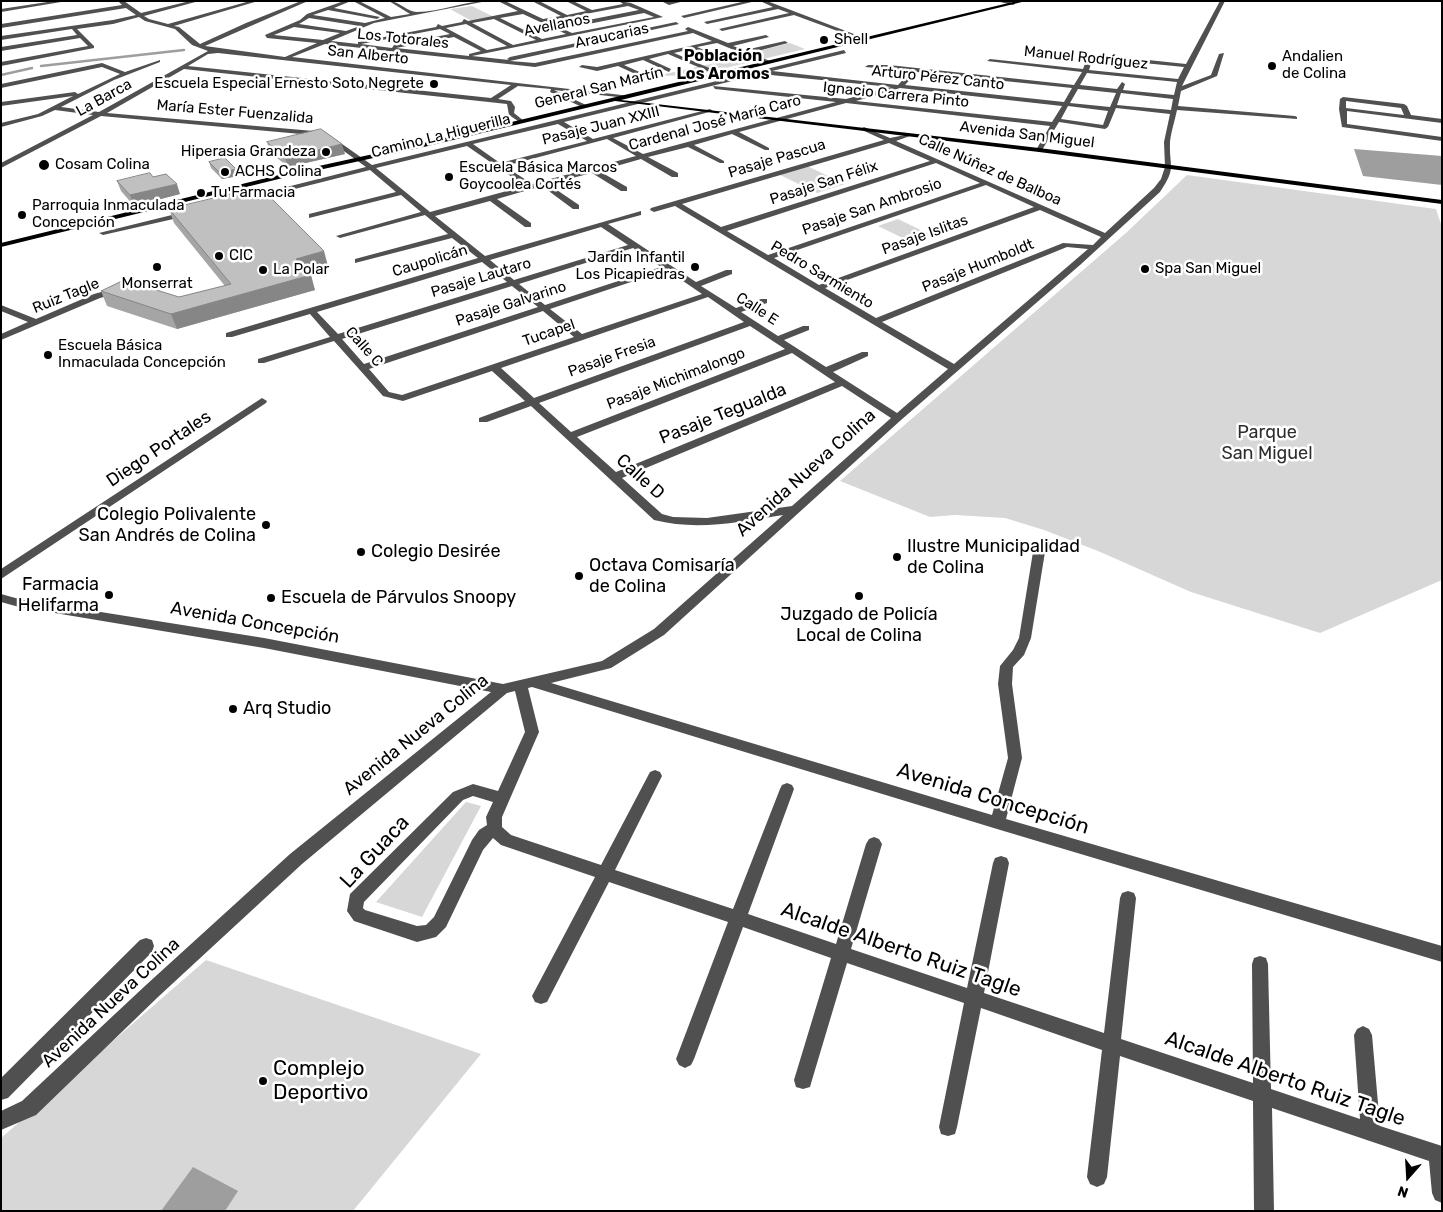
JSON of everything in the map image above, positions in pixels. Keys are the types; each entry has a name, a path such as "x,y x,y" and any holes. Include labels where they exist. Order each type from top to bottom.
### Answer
{"main road":[{"name":"General San Martín","path":"1,245 145,216 364,163 428,144 521,121 1024,1"},
{"name":"General San Martín","path":"864,39 910,24 1002,2"},
{"name":"Avenida San Miguel","path":"608,100 1039,150 1442,202"},
{"path":"416,156 465,135"}],"street":[{"path":"1,4 22,1"},
{"path":"1,11 65,1"},
{"name":"San Alberto","path":"120,1 141,16 154,22 177,28 194,44 217,50 627,96"},
{"path":"1,38 74,29 141,16 197,1"},
{"path":"170,25 256,1"},
{"path":"201,46 248,24 306,1"},
{"path":"294,25 327,8 349,1"},
{"path":"355,1 403,25"},
{"path":"391,1 424,18"},
{"path":"460,1 467,4"},
{"path":"273,66 287,58 366,25 484,1"},
{"path":"500,1 605,51"},
{"path":"534,1 566,16"},
{"path":"568,1 591,12"},
{"path":"621,1 718,39 768,62"},
{"path":"663,1 669,4 682,1"},
{"path":"712,1 736,10"},
{"path":"684,16 754,1"},
{"path":"762,1 864,39"},
{"path":"1169,167 1167,142 1180,81 1223,1"},
{"path":"1002,2 1013,4"},
{"path":"542,21 628,4"},
{"path":"433,5 449,14"},
{"path":"1,26 126,6"},
{"path":"706,22 778,7"},
{"path":"327,8 390,19"},
{"path":"557,28 644,11"},
{"path":"347,45 522,12"},
{"path":"722,29 794,13"},
{"path":"309,16 366,25"},
{"path":"494,17 541,41"},
{"name":"Avellanos","path":"459,58 660,17"},
{"path":"458,18 513,46"},
{"path":"432,23 487,52"},
{"path":"498,62 676,24"},
{"path":"294,25 348,33"},
{"name":"Los Totorales","path":"294,25 268,36 535,65"},
{"path":"1,64 92,47 74,29"},
{"path":"410,29 417,32"},
{"name":"Araucarias","path":"535,65 694,31"},
{"path":"382,49 455,35"},
{"path":"1,49 81,36"},
{"path":"728,45 766,37"},
{"path":"582,67 597,68 618,64 718,39"},
{"path":"745,52 785,43"},
{"path":"691,47 719,58"},
{"name":"La Barca","path":"1,166 100,114 206,53 217,50"},
{"path":"668,52 718,74"},
{"name":"Camino La Higuerilla","path":"236,202 364,163 416,156 844,52"},
{"path":"868,67 1119,91 1177,94 1214,76 1222,54"},
{"path":"1039,150 1086,70 1091,56 1188,66"},
{"path":"643,58 669,70"},
{"path":"28,59 34,65"},
{"path":"1,125 32,117 55,108 83,93 158,61"},
{"name":"Manuel Rodríguez","path":"990,61 1180,81"},
{"path":"618,64 644,76"},
{"path":"1,86 102,65 126,74"},
{"path":"342,74 357,66"},
{"path":"183,67 509,102 512,107 510,114 521,121"},
{"path":"258,74 265,70"},
{"path":"899,87 906,82 915,70"},
{"path":"40,71 45,77"},
{"path":"224,78 236,72"},
{"name":"Arturo Pérez Canto","path":"761,72 1065,104 1295,118"},
{"path":"412,79 420,74"},
{"path":"1112,108 1126,75"},
{"path":"327,82 335,78"},
{"path":"464,84 472,79"},
{"path":"396,89 404,84"},
{"path":"492,100 517,84"},
{"path":"543,86 584,106"},
{"name":"Ignacio Carrera Pinto","path":"705,86 844,102 1105,127 1112,108"},
{"name":"Cardenal José María Caro","path":"340,236 491,198 899,87"},
{"path":"448,95 456,90"},
{"path":"1,104 83,93"},
{"path":"1408,116 1404,106 1343,99 1344,126 1442,140"},
{"name":"María Ester Fuenzalida","path":"55,108 100,114 325,134 364,163 581,338"},
{"path":"1342,109 1442,121"},
{"name":"Pasaje Juan XXIII","path":"499,165 710,111"},
{"path":"558,121 592,141"},
{"name":"Calle Núñez de Balboa","path":"864,129 1106,236"},
{"path":"733,132 767,148"},
{"name":"Pasaje Pascua","path":"654,210 908,134"},
{"path":"607,138 675,176"},
{"path":"467,143 531,187"},
{"path":"688,144 722,162"},
{"name":"Pasaje San Félix","path":"721,230 936,161"},
{"name":"Avenida Nueva Colina","path":"1,1120 30,1108 152,991 296,859 503,689 606,665 659,632 897,418 1157,190 1165,180 1169,167"},
{"path":"593,170 624,189"},
{"name":"Pasaje San Ambrosio","path":"767,258 986,183"},
{"path":"543,184 576,207"},
{"path":"312,216 401,193"},
{"path":"491,198 528,224"},
{"name":"Pedro Sarmiento","path":"676,204 955,369"},
{"name":"Pasaje Islitas","path":"818,288 1041,207"},
{"path":"103,233 145,216 198,211"},
{"name":"Caupolicán","path":"229,335 638,213"},
{"name":"Calle E","path":"602,224 897,418"},
{"path":"358,261 453,235"},
{"name":"Pasaje Lautaro","path":"261,361 635,245"},
{"name":"Pasaje Humboldt","path":"874,322 1066,245 1093,247"},
{"name":"Pasaje Galvarino","path":"362,368 668,267"},
{"path":"695,285 729,272"},
{"name":"Ruiz Tagle","path":"1,337 97,296 142,284"},
{"name":"Tucapel","path":"398,398 410,397 709,294"},
{"path":"735,311 764,300"},
{"path":"1,308 36,322"},
{"name":"Calle C","path":"311,310 386,394 398,398"},
{"name":"Pasaje Fresia","path":"484,420 752,322"},
{"path":"777,339 806,328"},
{"name":"Pasaje Michimalongo","path":"570,436 793,349"},
{"path":"826,371 865,354"},
{"name":"Calle D","path":"495,368 658,517 671,522 690,524 796,509"},
{"name":"Pasaje Tegualda","path":"614,477 843,382"},
{"name":"Diego Portales","path":"1,575 262,401"},
{"path":"997,824 1015,758 1005,684 1007,666 1019,652 1025,638 1039,552"},
{"name":"Avenida Concepción","path":"4,601 264,643 503,689"},
{"path":"495,828 494,817 532,732 527,684"},
{"name":"Avenida Concepción","path":"527,684 1442,954"},
{"path":"541,996 655,776"},
{"path":"685,1059 787,789"},
{"name":"La Guaca","path":"495,828 480,840 440,922 430,932 417,934 360,916 354,911 356,899 458,796 473,790 503,798"},
{"name":"Alcalde Alberto Ruiz Tagle","path":"495,828 497,833 506,840 1440,1155"},
{"path":"803,1080 874,844"},
{"path":"948,1126 1001,864"},
{"path":"1097,1177 1128,898"},
{"path":"1,1090 146,946"},
{"path":"1260,964 1264,1211"},
{"path":"1363,1035 1370,1132"},
{"path":"1440,1155 1442,1193"}],"green space":[{"path":"472,6 494,17 472,21 450,9"},
{"path":"790,43 805,49 696,75 656,76 752,55 751,53"},
{"path":"805,165 845,184 817,193 778,174"},
{"name":"Parque San Miguel","path":"1187,175 1436,209 1442,227 1442,580 1320,633 1191,592 1098,551 1044,530 1005,518 955,515 930,517 840,481 1127,232"},
{"path":"898,219 929,234 909,241 878,226"},
{"path":"466,802 481,806 422,917 376,902"},
{"name":"Complejo Deportivo","path":"206,960 481,1054 353,1211 1,1211 1,1138"}],"shaded area":[{"path":"1354,149 1442,156 1442,185 1363,176"},
{"path":"193,1167 238,1191 225,1211 161,1211"}],"building":[{"path":"321,129 342,144 285,158 267,142"},
{"path":"225,158 236,169 220,173 209,162"},
{"path":"150,173 153,177 166,174 177,184 130,195 117,181"},
{"name":"La Polar","path":"249,190 258,199 269,196 324,251 296,259 311,275 171,314 101,291 124,280 179,297 231,284 169,209"}],"waterway":[{"path":"41,66 184,50"},
{"path":"1,75 32,68"}],"place":[{"name":"Shell","path":"824,40"},
{"name":"Andalien de Colina","path":"1272,66"},
{"name":"Escuela Especial Ernesto Soto Negrete","path":"434,84"},
{"name":"Hiperasia Grandeza","path":"326,152"},
{"name":"Cosam Colina","path":"44,165"},
{"name":"ACHS Colina","path":"225,172"},
{"name":"Escuela Básica Marcos Goycoolea Cortés","path":"449,177"},
{"name":"Tu Farmacia","path":"201,193"},
{"name":"Parroquia Inmaculada Concepción","path":"22,215"},
{"name":"CIC","path":"219,256"},
{"name":"Monserrat","path":"157,267"},
{"name":"Jardin Infantil Los Picapiedras","path":"695,267"},
{"name":"Spa San Miguel","path":"1145,269"},
{"name":"La Polar","path":"263,270"},
{"name":"Escuela Básica Inmaculada Concepción","path":"48,355"},
{"name":"Colegio Polivalente San Andrés de Colina","path":"266,525"},
{"name":"Colegio Desirée","path":"361,552"},
{"name":"Ilustre Municipalidad de Colina","path":"897,557"},
{"name":"Octava Comisaría de Colina","path":"579,576"},
{"name":"Farmacia Helifarma","path":"109,595"},
{"name":"Juzgado de Policía Local de Colina","path":"859,596"},
{"name":"Escuela de Párvulos Snoopy","path":"271,598"},
{"name":"Arq Studio","path":"233,709"},
{"name":"Complejo Deportivo","path":"263,1081"}],"district":[{"name":"Población Los Aromos","path":"723,65"}]}
